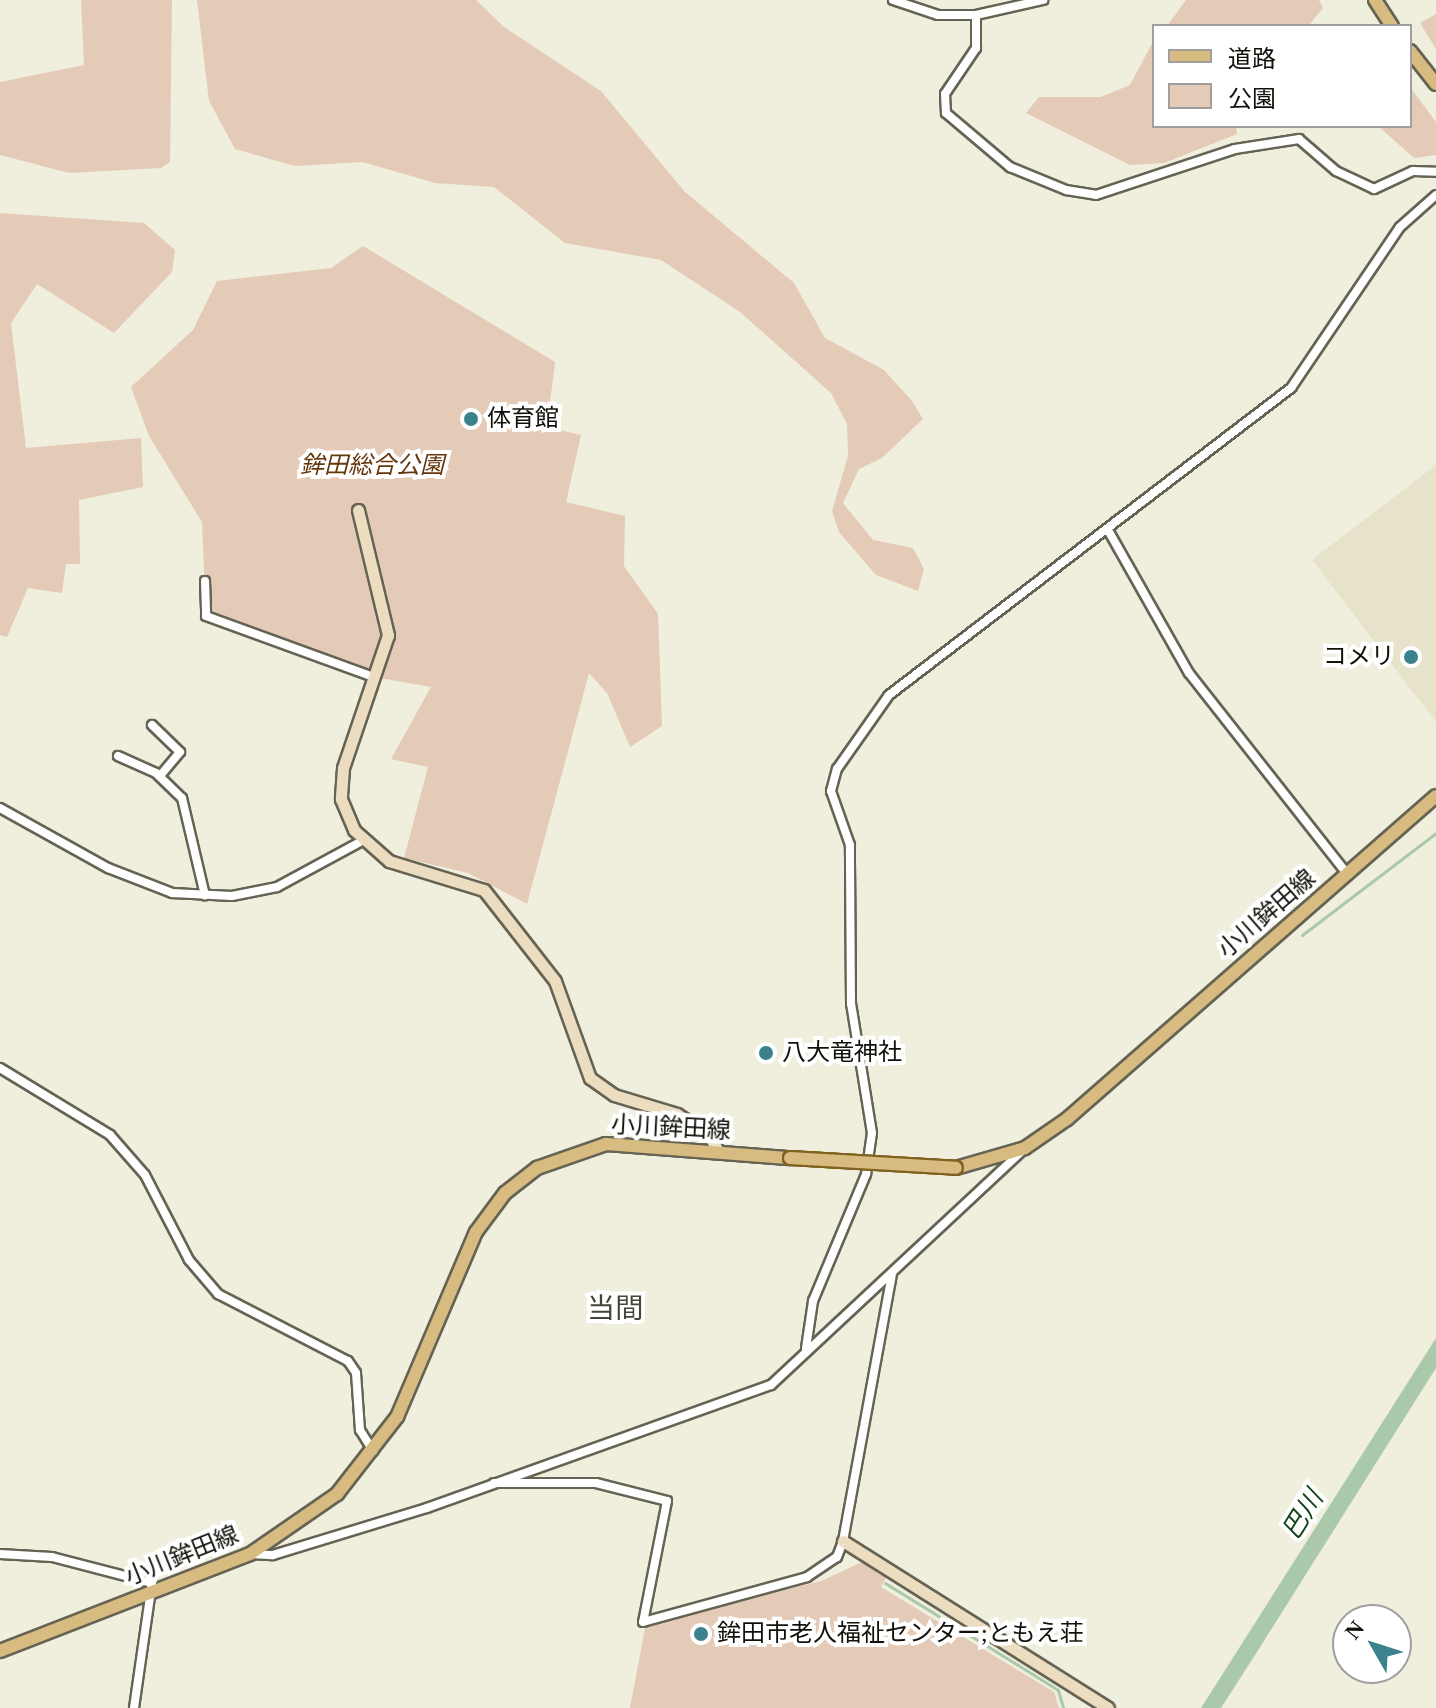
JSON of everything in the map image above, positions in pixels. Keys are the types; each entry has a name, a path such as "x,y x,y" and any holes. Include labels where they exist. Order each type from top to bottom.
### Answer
{"main road":[{"path":"1375,0 1391,24"},
{"path":"1412,54 1436,84"},
{"name":"小川鉾田線","path":"0,1651 250,1554 321,1507 373,1452 406,1400 470,1243 515,1184 590,1146 956,1168 1025,1148 1436,796"}],"street":[{"path":"893,0 938,15 976,15 1043,0"},
{"path":"976,15 976,48 945,94 946,113 1010,167 1066,190 1096,195 1235,149 1299,139 1336,171 1374,189 1413,171 1436,172"},
{"path":"806,1348 813,1301 866,1174 872,1133 851,1004 850,845 831,791 837,769 889,695 1291,388 1400,227 1436,195"},
{"path":"358,510 388,635 341,785 360,842 401,866 484,890 555,981 590,1078 614,1095 694,1124 719,1152"},
{"path":"1108,530 1189,673 1347,874"},
{"path":"205,581 206,616 374,677"},
{"path":"152,725 180,752 160,776"},
{"path":"118,756 160,776 190,812 205,895"},
{"path":"0,808 145,885 205,895 294,882 360,842"},
{"path":"0,1068 110,1135 145,1175 189,1260 218,1294 348,1361 356,1373 360,1430 373,1452"},
{"path":"250,1554 283,1552 494,1483 610,1437 752,1395 780,1379 806,1348 892,1275 1025,1148"},
{"path":"494,1483 596,1483 667,1501 643,1622 807,1577 837,1557 843,1541 892,1275"},
{"path":"843,1541 1108,1708"},
{"path":"0,1554 135,1573 148,1578 153,1592 134,1708"}],"shaded area":[{"path":"1436,465 1436,722 1312,560"},
{"path":"1436,1338 1436,1368 1255,1655 1221,1708 1201,1708"}],"green space":[{"path":"81,0 172,0 170,162 161,168 69,173 0,155 0,82 84,65"},
{"path":"197,0 476,0 504,27 601,91 685,192 794,283 825,338 884,370 912,401 923,419 882,458 859,469 843,503 873,540 913,548 924,569 918,591 876,575 839,532 832,511 848,456 847,424 831,393 740,312 661,260 565,243 494,187 435,183 363,162 295,166 235,149 209,101"},
{"path":"1186,0 1319,0 1323,8 1310,24 1168,24"},
{"path":"1436,14 1436,49 1420,23"},
{"path":"1152,44 1152,128 1236,128 1237,134 1164,163 1130,165 1026,113 1039,97 1101,97 1130,85"},
{"path":"1412,90 1436,122 1436,155 1414,158 1380,128 1412,128"},
{"path":"0,213 144,223 175,250 172,272 114,333 37,284 11,323 26,448 141,438 143,487 79,500 80,564 66,564 62,593 28,588 7,637 0,635"},
{"name":"鉾田総合公園","path":"363,246 555,362 547,427 581,435 566,502 625,516 624,566 658,614 662,726 630,747 607,693 589,673 527,904 468,873 404,858 428,767 391,759 431,687 374,677 206,616 202,522 149,436 131,387 193,330 217,281 331,268"},
{"path":"862,1562 886,1578 881,1587 1054,1692 1059,1708 630,1708 646,1623 821,1581"}],"waterway":[{"path":"1302,935 1436,833"},
{"path":"885,1583 1058,1690 1063,1708"}],"place":[{"name":"体育館","path":"471,419"},
{"name":"コメリ","path":"1411,657"},
{"name":"八大竜神社","path":"766,1053"},
{"name":"鉾田市老人福祉センター;ともえ荘","path":"701,1634"}],"district":[{"name":"当間","path":"615,1309"}],"water label":[{"name":"巴川","path":"1303,1515"}]}
